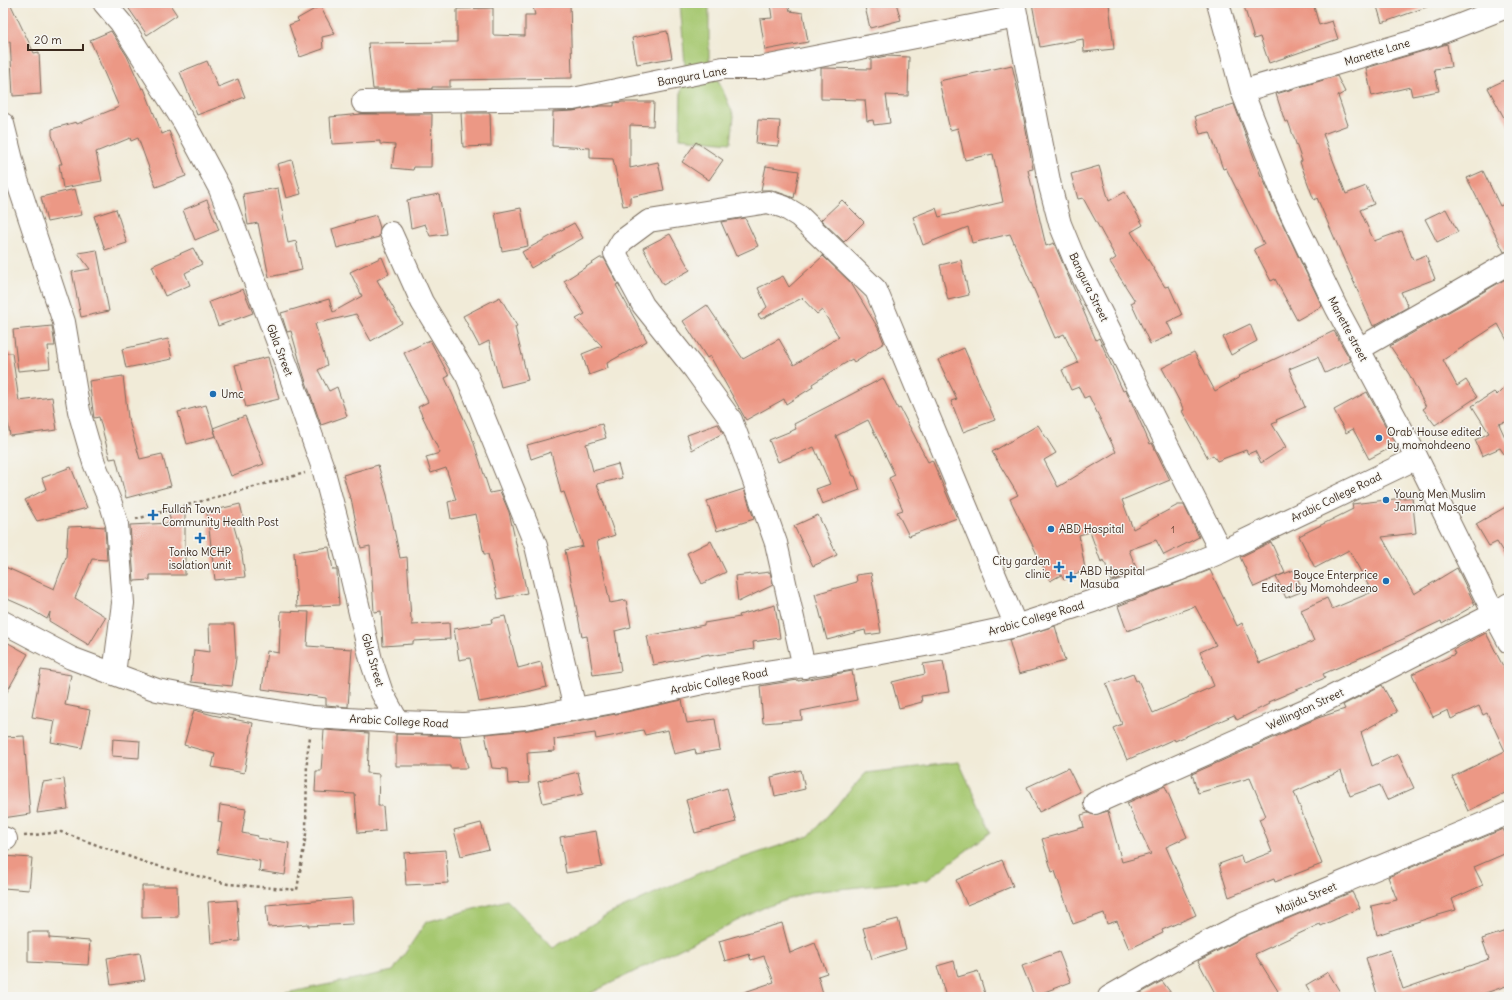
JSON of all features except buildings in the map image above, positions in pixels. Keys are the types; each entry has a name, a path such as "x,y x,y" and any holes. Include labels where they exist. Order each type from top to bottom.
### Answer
{"street":[{"name":"Gbla Street","path":"104,3 121,23 184,122 220,189 288,369 323,468 347,558 371,660 382,693 398,722"},
{"name":"Manette street","path":"1218,3 1242,91 1288,207 1336,307 1417,458 1501,609 1509,642"},
{"name":"Manette Lane","path":"1242,91 1435,35 1509,6"},
{"name":"Bangura Lane","path":"363,102 573,99 723,68 759,68 1016,10"},
{"name":"Bangura Street","path":"1016,10 1050,186 1060,224 1076,263 1220,552"},
{"path":"3,124 16,180 64,322 79,410 87,440 117,524 123,603 114,674"},
{"path":"804,667 776,544 749,466 730,420 695,370 643,305 615,253 622,240 650,222 768,202 784,207 799,216 876,290 1016,626"},
{"path":"391,234 422,302 467,376 536,546 575,709"},
{"path":"1359,349 1509,263"},
{"name":"Arabic College Road","path":"3,622 71,658 157,690 254,708 313,717 398,722 464,724 526,718 620,701 726,678 804,667 941,642 1016,626 1093,601 1178,570 1220,552 1417,458"},
{"name":"Wellington Street","path":"1095,803 1314,706 1501,609"},
{"name":"Majidu Street","path":"1109,997 1184,954 1243,924 1509,813"}],"path":[{"path":"117,524 323,468"},
{"path":"5,838 61,832 147,863 228,884 296,890 306,834 307,756 313,717"}],"green space":[{"path":"680,3 709,3 709,59 734,116 731,143 680,138 681,92 685,65"},
{"path":"959,762 991,832 927,880 810,892 763,908 583,997 267,997 393,971 426,922 507,900 553,948 609,914 706,870 809,836 866,773"}],"place":[{"name":"Umc","path":"213,394"},
{"name":"Orab' House edited by momohdeeno","path":"1379,438"},
{"name":"Young Men Muslim Jammat Mosque","path":"1386,500"},
{"name":"Fullah Town Community Health Post","path":"153,515"},
{"name":"ABD Hospital","path":"1051,529"},
{"name":"Tonko MCHP isolation unit","path":"200,538"},
{"name":"City garden clinic","path":"1059,567"},
{"name":"ABD Hospital Masuba","path":"1071,577"},
{"name":"Boyce Enterprice Edited by Momohdeeno","path":"1386,581"}]}
